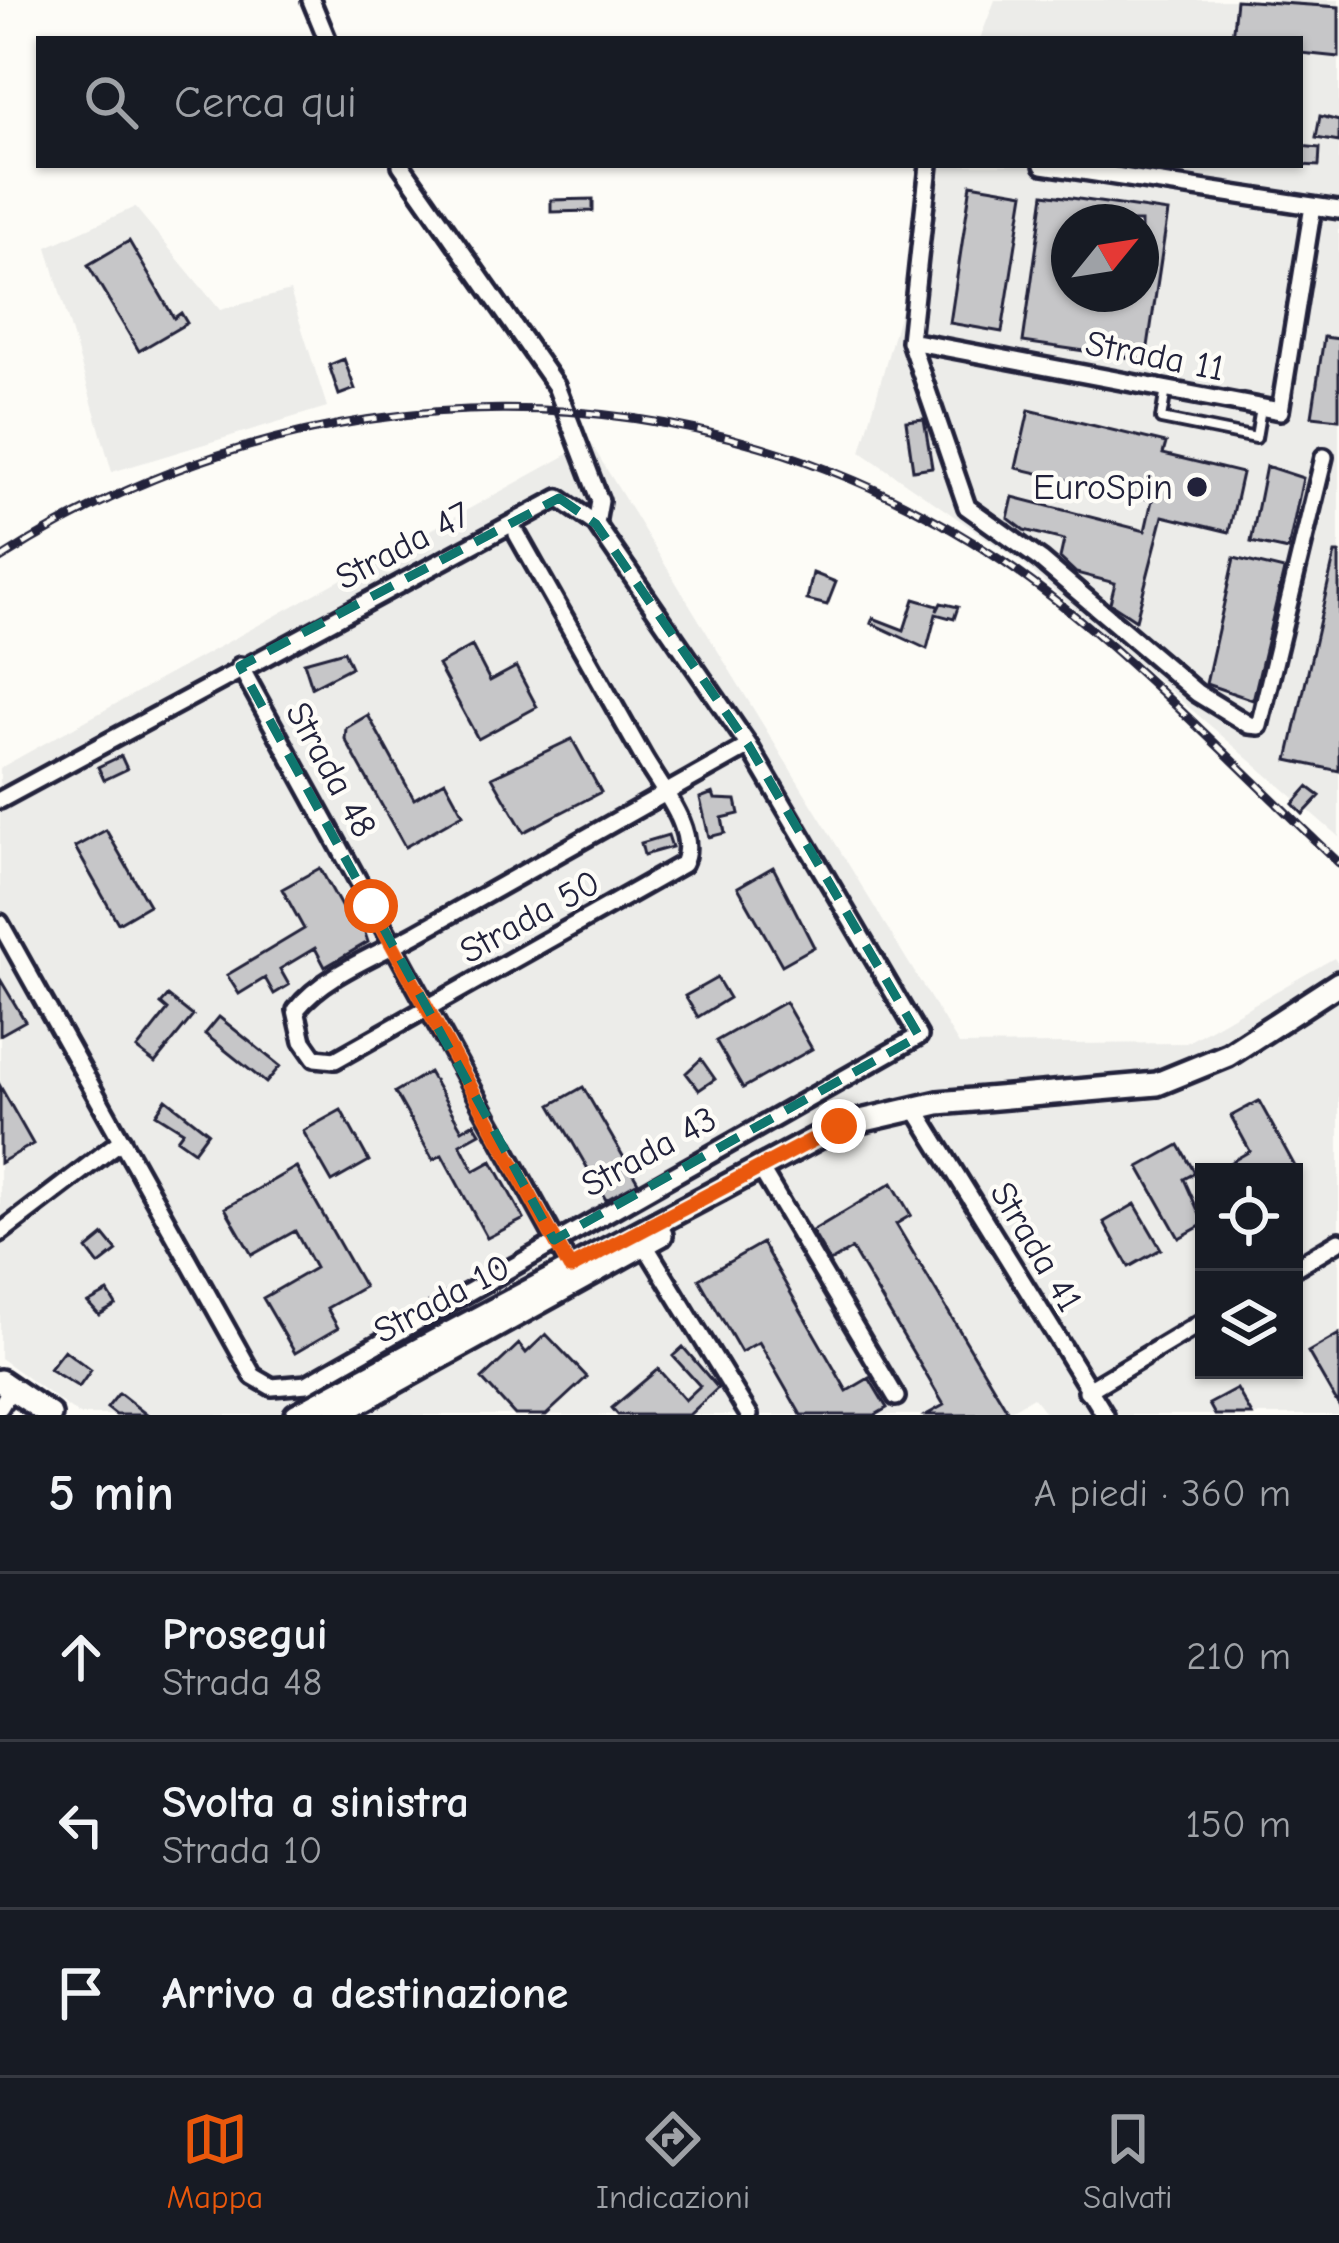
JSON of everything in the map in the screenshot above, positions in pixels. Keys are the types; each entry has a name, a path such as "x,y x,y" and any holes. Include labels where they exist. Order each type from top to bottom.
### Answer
{"street":[{"path":"311,0 326,36"},
{"path":"403,168 556,386 600,500 596,524 749,746"},
{"path":"929,168 910,341 967,508 1041,560 1197,693 1249,725 1259,726 1324,458"},
{"path":"1063,168 1339,210"},
{"name":"Strada 11","path":"910,341 1280,410 1313,206"},
{"name":"Strada 47","path":"0,800 240,666 560,498 596,524"},
{"name":"Strada 50","path":"517,534 664,794 688,838 683,864 335,1060 316,1058 303,1041 296,1010 308,994 394,946 664,794 749,746"},
{"name":"Strada 48","path":"240,666 574,1274"},
{"name":"Strada 43","path":"0,923 253,1376 272,1387 307,1384 919,1036 749,746"},
{"name":"Strada 10","path":"336,1415 574,1274 839,1126 915,1108 1157,1084 1228,1055 1339,983"},
{"name":"Strada 41","path":"915,1108 1105,1415"},
{"name":"Strada 10","path":"296,1415 574,1274 645,1244 878,1117"},
{"path":"0,1233 122,1140"},
{"path":"765,1176 896,1397"},
{"path":"1303,1263 1339,1241"},
{"path":"645,1244 749,1415"},
{"path":"1087,1391 1195,1326"},
{"path":"4,1392 50,1415"}],"lane":[{"path":"1166,389 1161,419 1256,438 1261,407"}],"highlighted area":[{"path":"559,498 596,524 749,746 919,1036 554,1240 240,666"}],"shaded area":[{"path":"995,0 1339,0 1339,837 1022,563 861,452 940,168 1303,168 1303,36 981,36"},
{"path":"135,207 220,310 290,291 327,407 112,472 47,247"},
{"path":"590,442 959,1045 1186,1043 1334,958 1339,966 1339,1415 1047,1415 1033,1397 1002,1415 79,1415 0,1358 0,768"}],"building":[{"path":"1236,0 1339,7 1339,57 1303,53 1303,36 1232,36"},
{"path":"1320,116 1339,121 1339,142 1316,138"},
{"path":"1303,146 1320,148 1319,166 1303,165"},
{"path":"971,184 1024,193 1002,332 950,323"},
{"path":"1044,194 1113,204 1051,204 1051,312 1153,312 1146,360 1023,342"},
{"path":"593,199 593,211 551,212 551,200"},
{"path":"1159,211 1168,212 1159,273"},
{"path":"129,241 174,318 181,313 187,323 139,351 88,265"},
{"path":"1324,337 1339,339 1339,419 1312,416"},
{"path":"344,359 355,389 339,395 329,365"},
{"path":"1029,410 1166,443 1163,454 1242,473 1229,532 1163,516 1136,620 1110,603 1115,583 1076,573 1060,558 1064,540 1024,530 1008,518 1013,497 1145,531 1152,500 1016,468"},
{"path":"924,419 932,467 913,470 906,421"},
{"path":"1266,466 1303,478 1288,550 1251,542"},
{"path":"1335,553 1339,553 1339,771 1288,760"},
{"path":"1234,558 1284,570 1253,700 1206,684"},
{"path":"813,573 836,582 827,605 807,600"},
{"path":"914,599 938,606 937,611 941,603 958,607 954,619 936,614 927,649 871,623 873,618 904,630"},
{"path":"472,646 490,681 516,667 537,707 478,739 438,665"},
{"path":"344,651 351,667 312,687 304,662"},
{"path":"368,715 414,799 445,781 463,814 405,847 345,739 346,728"},
{"path":"572,739 601,792 524,832 492,777"},
{"path":"121,756 127,769 104,780 98,767"},
{"path":"1308,787 1320,796 1303,814 1293,804"},
{"path":"713,793 715,799 736,800 739,814 722,818 725,833 709,837 700,798"},
{"path":"106,830 149,905 118,923 75,847"},
{"path":"668,835 672,847 644,855 641,843"},
{"path":"773,867 814,947 782,965 738,887"},
{"path":"320,868 349,921 359,915 368,942 325,967 315,948 280,969 289,985 274,994 265,978 239,994 227,975 304,929 282,889"},
{"path":"717,978 729,998 698,1017 685,996"},
{"path":"0,979 25,1021 0,1035"},
{"path":"168,996 193,1016 155,1063 137,1049 168,1010 161,1004"},
{"path":"785,1002 812,1049 743,1088 716,1041"},
{"path":"219,1017 280,1066 266,1083 205,1034"},
{"path":"701,1059 715,1079 699,1090 686,1073"},
{"path":"429,1072 462,1130 474,1123 480,1133 460,1144 474,1171 492,1161 524,1219 487,1238 442,1155 433,1160 395,1092"},
{"path":"0,1086 33,1144 0,1163"},
{"path":"583,1087 638,1182 606,1200 551,1105"},
{"path":"166,1099 208,1132 194,1151 177,1139 183,1131 156,1114"},
{"path":"1259,1101 1293,1163 1229,1163 1250,1151 1231,1116"},
{"path":"341,1110 369,1161 332,1182 303,1131"},
{"path":"1179,1145 1195,1173 1184,1179 1195,1204 1195,1229 1179,1238 1139,1167"},
{"path":"296,1167 364,1287 327,1308 338,1328 295,1353 263,1298 315,1268 295,1231 252,1255 225,1208"},
{"path":"892,1183 911,1215 896,1224 1007,1410 998,1415 926,1415 944,1405 852,1249 830,1262 812,1231"},
{"path":"1135,1204 1161,1249 1129,1267 1104,1222"},
{"path":"104,1235 117,1251 99,1265 87,1249"},
{"path":"762,1243 847,1391 869,1378 887,1408 875,1415 801,1415 759,1342 741,1352 699,1279"},
{"path":"108,1292 116,1305 99,1315 88,1303"},
{"path":"546,1334 587,1377 546,1415 515,1415 482,1379 519,1344 526,1353"},
{"path":"1339,1334 1339,1406 1308,1352"},
{"path":"683,1347 718,1388 689,1415 618,1415 612,1408 658,1369 685,1400 700,1386 673,1356"},
{"path":"64,1350 91,1370 79,1387 49,1369"},
{"path":"1237,1389 1252,1415 1215,1415 1209,1404"},
{"path":"119,1393 147,1415 116,1415 107,1408"}],"railway":[{"path":"0,559 118,494 243,448 371,419 501,409 632,418 760,446 884,494 1002,561 1046,592 1132,665 1339,863"}],"place":[{"name":"EuroSpin","path":"1197,487"}],"route":[{"path":"371,906 570,1268 839,1126"}]}
